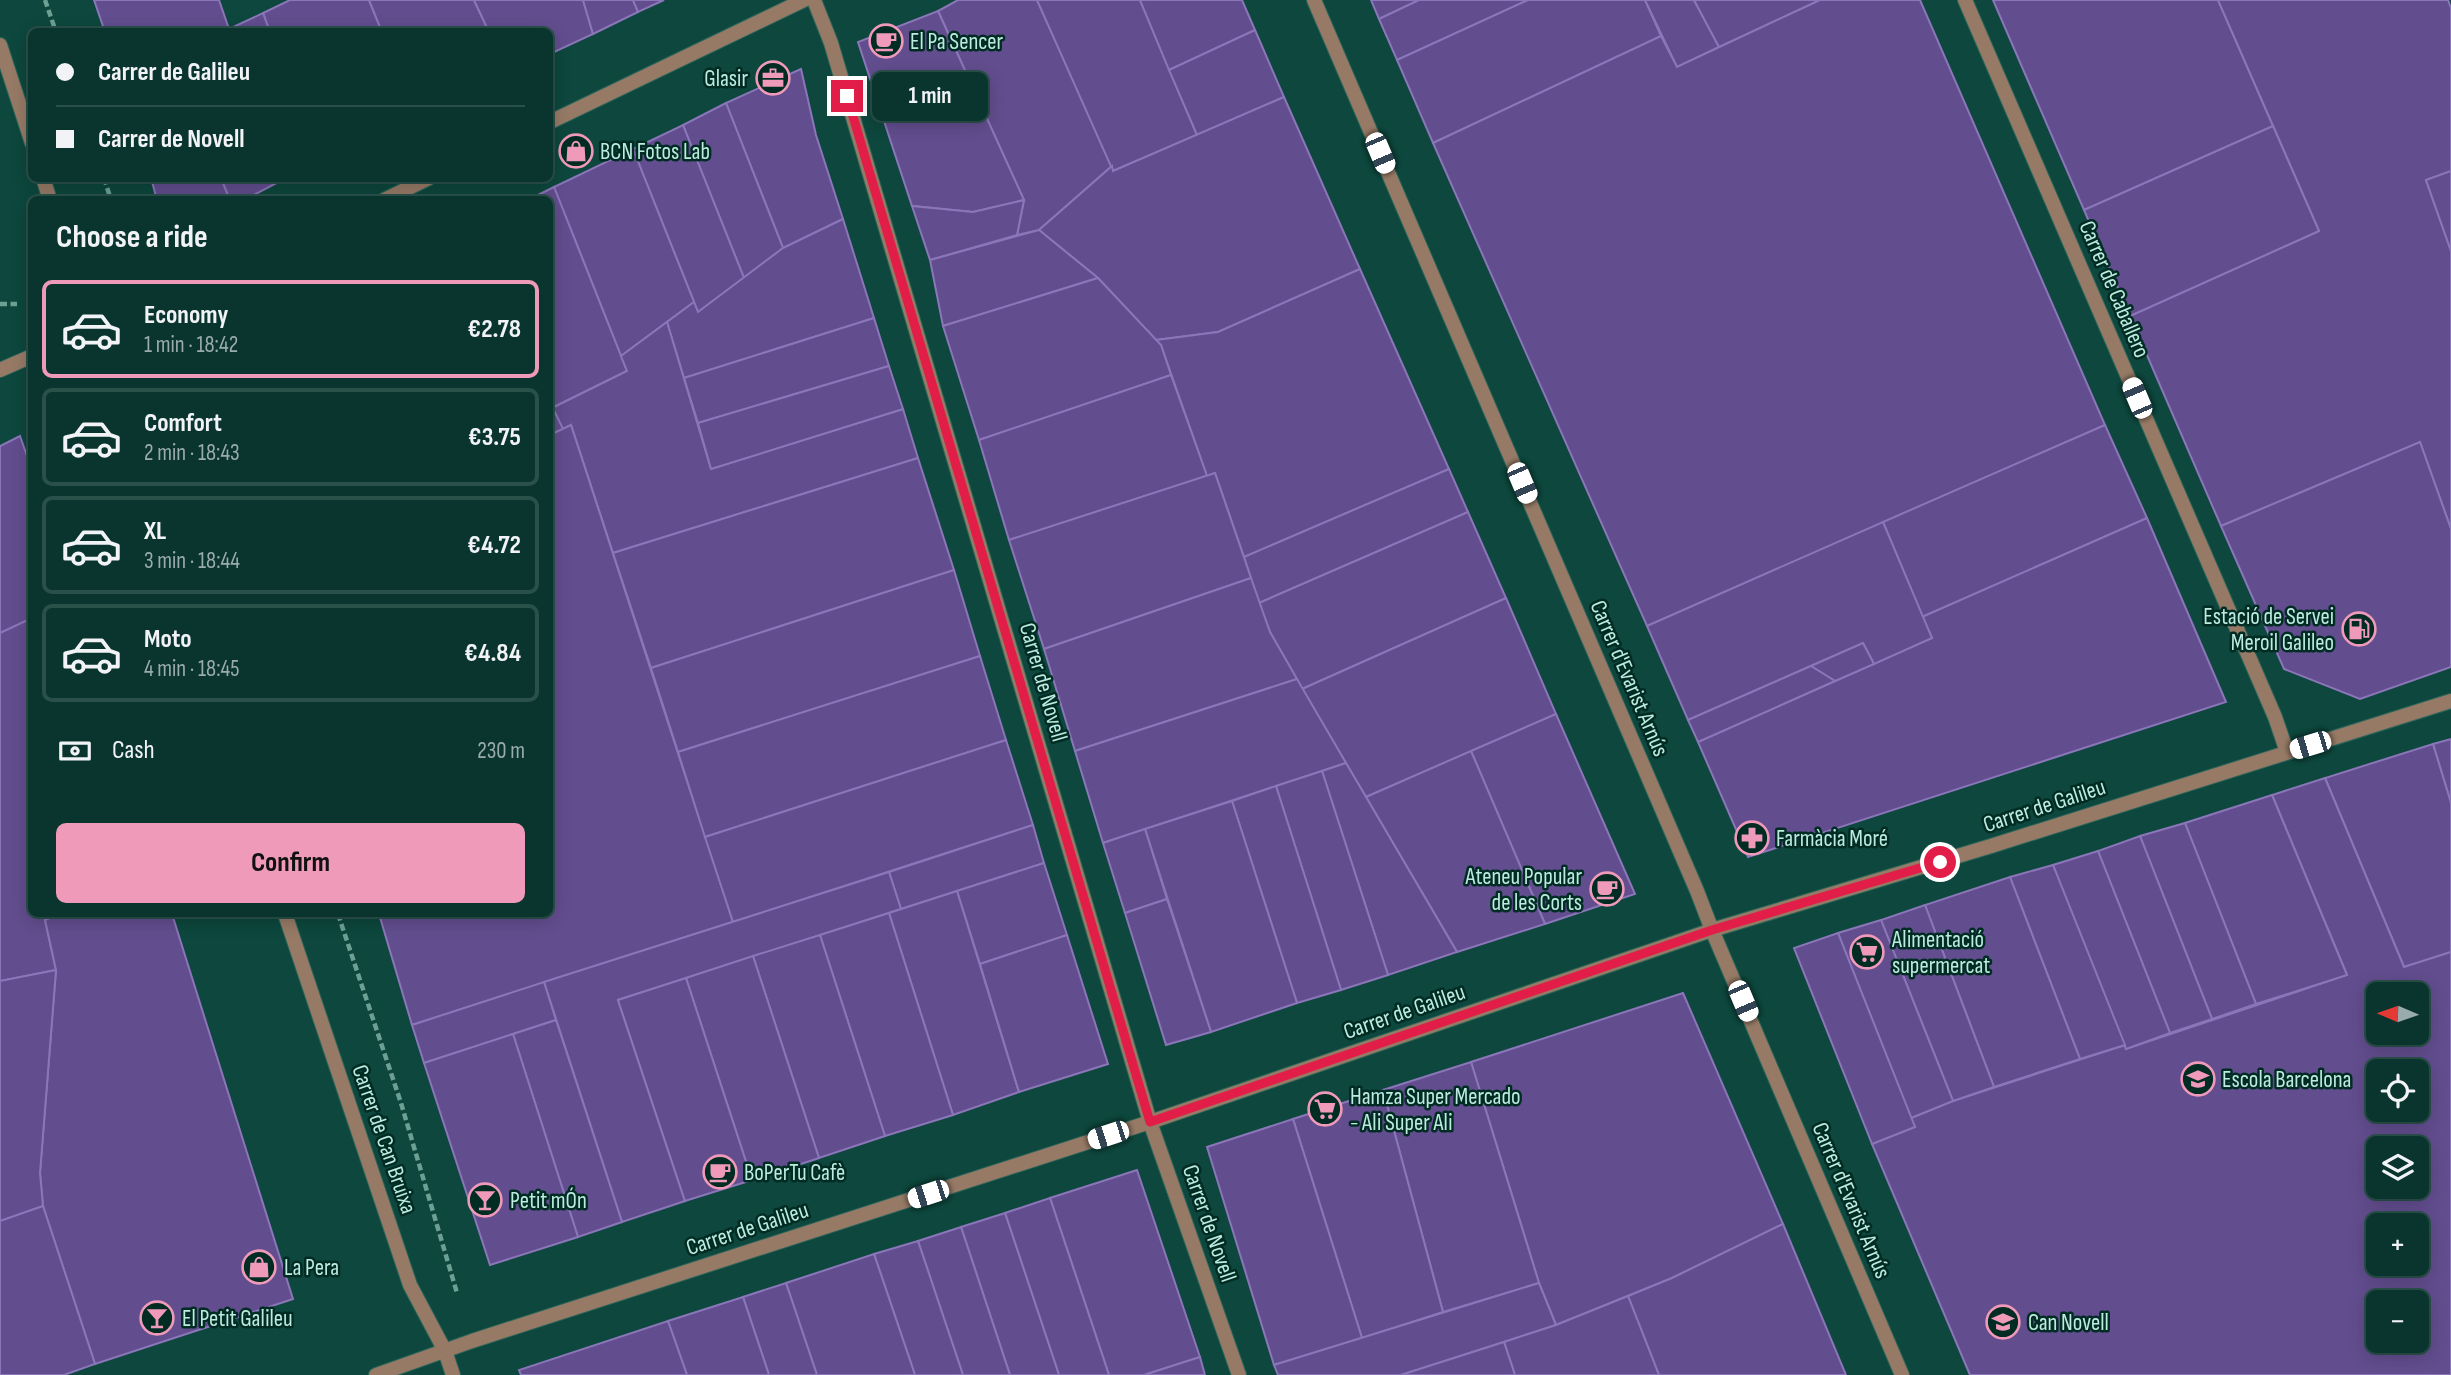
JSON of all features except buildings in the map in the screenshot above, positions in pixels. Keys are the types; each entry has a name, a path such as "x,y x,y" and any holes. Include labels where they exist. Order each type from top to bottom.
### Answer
{"street":[{"path":"553,121 804,0"},
{"name":"Carrer de Novell","path":"814,0 835,56 1150,1122 1239,1375"},
{"name":"Carrer d'Evarist Arnús","path":"1314,0 1902,1375"},
{"name":"Carrer de Caballero","path":"1965,0 2287,752"},
{"path":"0,45 28,131"},
{"path":"392,196 421,182"},
{"path":"0,370 28,358"},
{"name":"Carrer de Galileu","path":"376,1375 1150,1122 1712,930 1991,846 2451,701"},
{"name":"Carrer de Can Bruixa","path":"286,917 410,1285 445,1351 453,1375"}],"path":[{"path":"46,0 55,28"},
{"path":"0,304 17,304"},
{"name":"Carrer de Can Bruixa","path":"339,917 401,1103 456,1291"}],"place":[{"name":"El Pa Sencer","path":"886,41"},
{"name":"Glasir","path":"773,78"},
{"name":"BCN Fotos Lab","path":"576,151"},
{"name":"Estació de Servei Meroil Galileo","path":"2359,629"},
{"name":"Farmàcia Moré","path":"1752,838"},
{"name":"Ateneu Popular de les Corts","path":"1607,889"},
{"name":"Alimentació supermercat","path":"1867,952"},
{"name":"Escola Barcelona","path":"2198,1079"},
{"name":"Hamza Super Mercado - Ali Super Ali","path":"1325,1109"},
{"name":"BoPerTu Cafè","path":"720,1172"},
{"name":"Petit mÓn","path":"485,1200"},
{"name":"La Pera","path":"259,1267"},
{"name":"El Petit Galileu","path":"157,1318"},
{"name":"Can Novell","path":"2003,1322"}],"route":[{"path":"847,96 1150,1122 1712,930 1940,862"}]}
